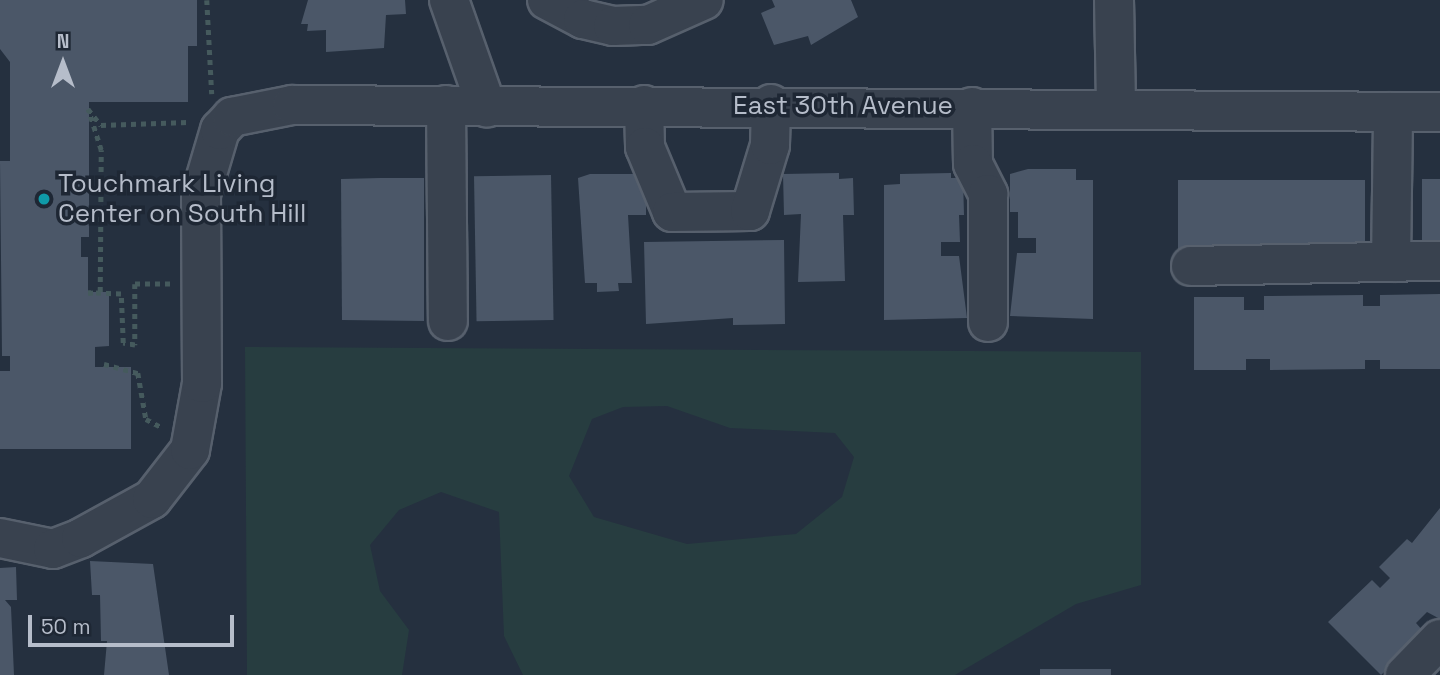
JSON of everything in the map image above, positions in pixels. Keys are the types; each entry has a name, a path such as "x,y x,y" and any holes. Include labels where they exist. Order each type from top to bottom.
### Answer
{"street":[{"path":"449,0 487,108"},
{"path":"547,0 583,19 613,26 648,25 704,0"},
{"path":"1114,0 1116,108"},
{"path":"644,105 645,147 672,212 685,212 750,211 770,145 771,104"},
{"name":"East 30th Avenue","path":"202,284 201,194 209,158 220,130 232,117 247,117 292,105 446,105 487,108 771,104 1440,112"},
{"path":"446,105 448,321"},
{"path":"972,107 973,164 988,194 988,321"},
{"path":"1391,261 1393,112"},
{"path":"1191,266 1440,261"},
{"path":"0,538 54,549 81,538 152,499 191,443 202,383 202,284"},
{"path":"1405,675 1440,639"}],"path":[{"path":"207,0 212,103"},
{"path":"193,118 184,126 101,125 88,109 101,150 100,292 88,293 121,294 122,343 135,345 135,284 202,284"},
{"path":"104,364 138,373 146,419 191,443"}],"green space":[{"path":"245,347 1141,352 1141,585 1076,604 955,675 523,675 504,636 499,512 441,492 399,510 370,545 380,591 409,630 402,675 247,675","holes":["667,406 730,428 835,433 854,457 842,497 796,534 687,544 594,517 569,476 592,419 623,407"]}],"building":[{"name":"Touchmark Living Center on South Hill","path":"0,0 197,0 197,46 188,46 188,102 89,102 89,237 81,237 81,257 88,257 88,292 109,292 109,346 95,347 95,367 131,367 131,449 0,449 0,371 10,371 10,356 2,356 0,161 10,161 10,62 0,49"},
{"path":"308,0 405,0 406,14 386,15 384,48 326,52 326,30 307,31 308,24 301,24"},
{"path":"772,0 851,0 858,17 811,45 808,36 774,45 761,13 775,7"},
{"path":"1028,169 1076,169 1076,180 1093,180 1093,319 1010,316 1017,253 1036,253 1036,238 1018,238 1018,212 1010,212 1010,174"},
{"path":"839,173 839,179 853,178 854,215 843,215 845,281 798,282 801,214 784,215 783,174"},
{"path":"951,173 951,178 963,178 964,215 959,215 960,242 941,242 941,256 959,256 967,318 884,320 884,185 900,184 900,174"},
{"path":"590,174 646,174 646,215 628,215 632,283 618,283 619,291 597,292 597,283 585,283 578,178"},
{"path":"551,175 554,320 477,321 474,176"},
{"path":"424,178 424,321 342,320 341,179"},
{"path":"1422,179 1440,179 1440,249 1422,249"},
{"path":"1178,180 1365,180 1365,249 1178,249"},
{"path":"784,240 785,324 733,325 733,318 646,324 644,242"},
{"path":"1440,294 1440,369 1380,369 1380,360 1365,360 1365,369 1270,370 1270,359 1246,359 1246,370 1194,370 1194,297 1244,297 1244,310 1264,310 1264,296 1363,295 1363,306 1380,306 1380,295"},
{"path":"1440,508 1440,619 1427,612 1416,623 1423,631 1414,644 1381,675 1328,622 1372,580 1380,588 1390,578 1379,567 1407,539 1412,543"},
{"path":"90,561 153,564 169,675 104,675 107,641 101,641 100,595 92,595"},
{"path":"16,567 17,600 5,600 11,607 14,675 0,675 0,568"},
{"path":"1040,669 1111,669 1111,675 1040,675"}],"place":[{"name":"Touchmark Living Center on South Hill","path":"44,199"}]}
